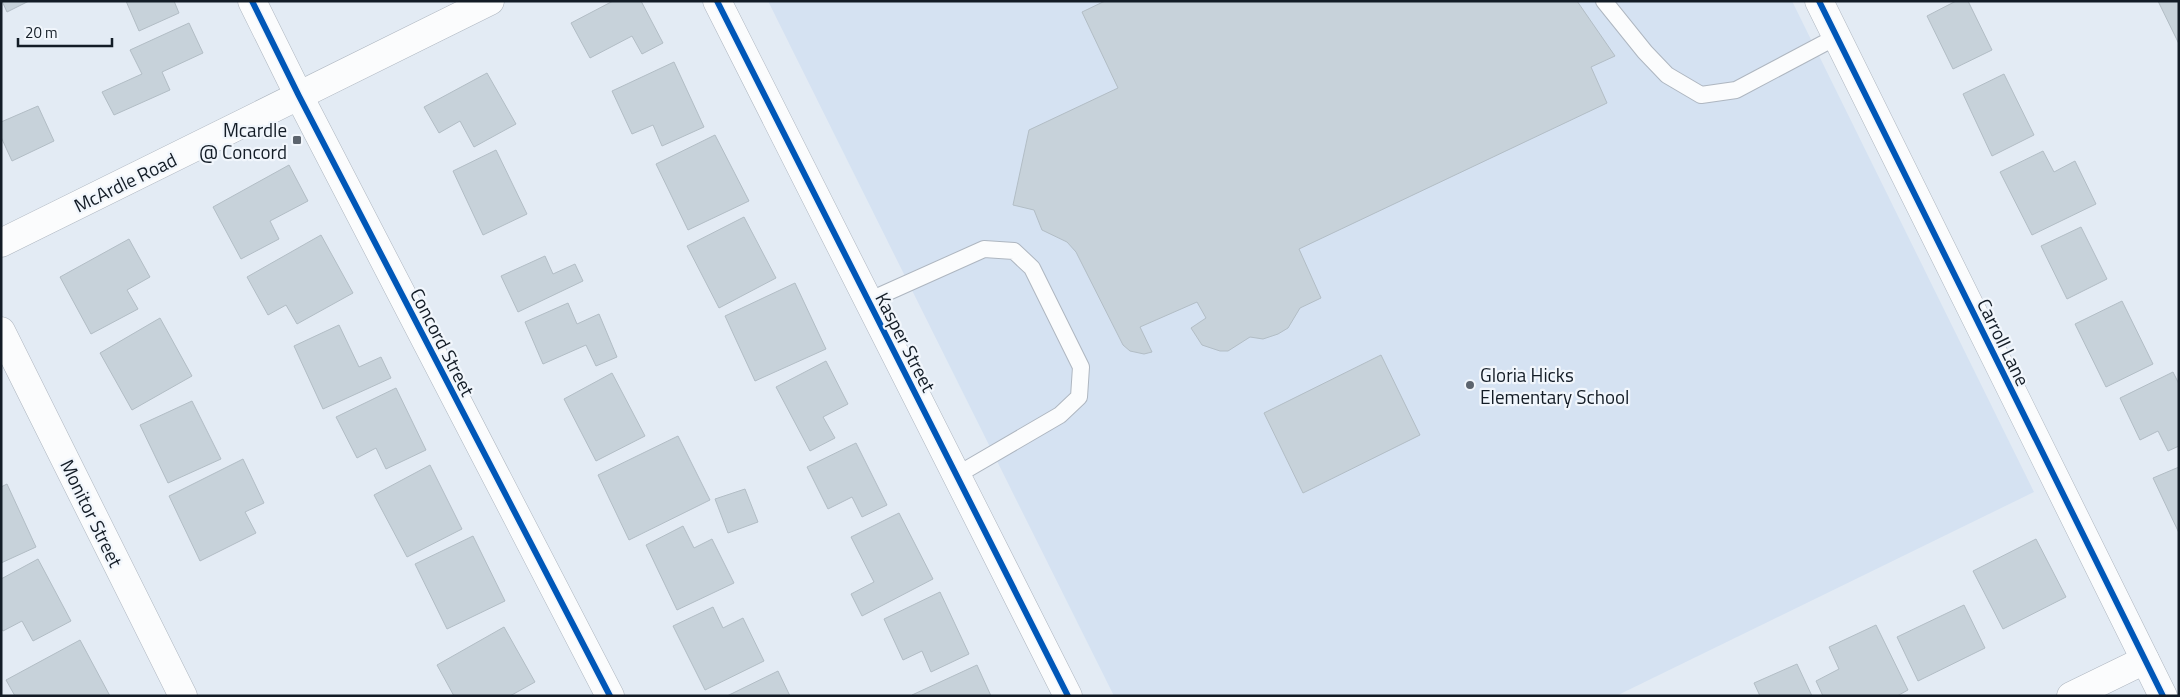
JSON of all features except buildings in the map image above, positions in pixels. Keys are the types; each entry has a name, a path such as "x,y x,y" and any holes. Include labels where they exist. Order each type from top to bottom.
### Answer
{"street":[{"name":"Concord Street","path":"252,1 299,96 610,696"},
{"name":"McArdle Road","path":"1,243 490,1"},
{"name":"Kasper Street","path":"717,1 1068,696"},
{"name":"Carroll Lane","path":"1819,1 2163,696"},
{"name":"Monitor Street","path":"1,330 182,696"},
{"path":"2071,696 2145,660"}],"lane":[{"path":"1604,1 1645,52 1667,75 1701,95 1736,90 1836,37"},
{"path":"868,301 984,250 1014,251 1032,268 1081,367 1078,397 1060,415 957,475"}],"shaded area":[{"name":"Gloria Hicks Elementary School","path":"768,1 1792,1 2034,492 1616,696 1114,696"}],"cycle path":[{"path":"252,1 299,96 610,696"},
{"path":"717,1 1068,696"},
{"path":"1819,1 2163,696"}],"place":[{"name":"Mcardle @ Concord","path":"297,140"},
{"name":"Gloria Hicks Elementary School","path":"1470,385"}]}
